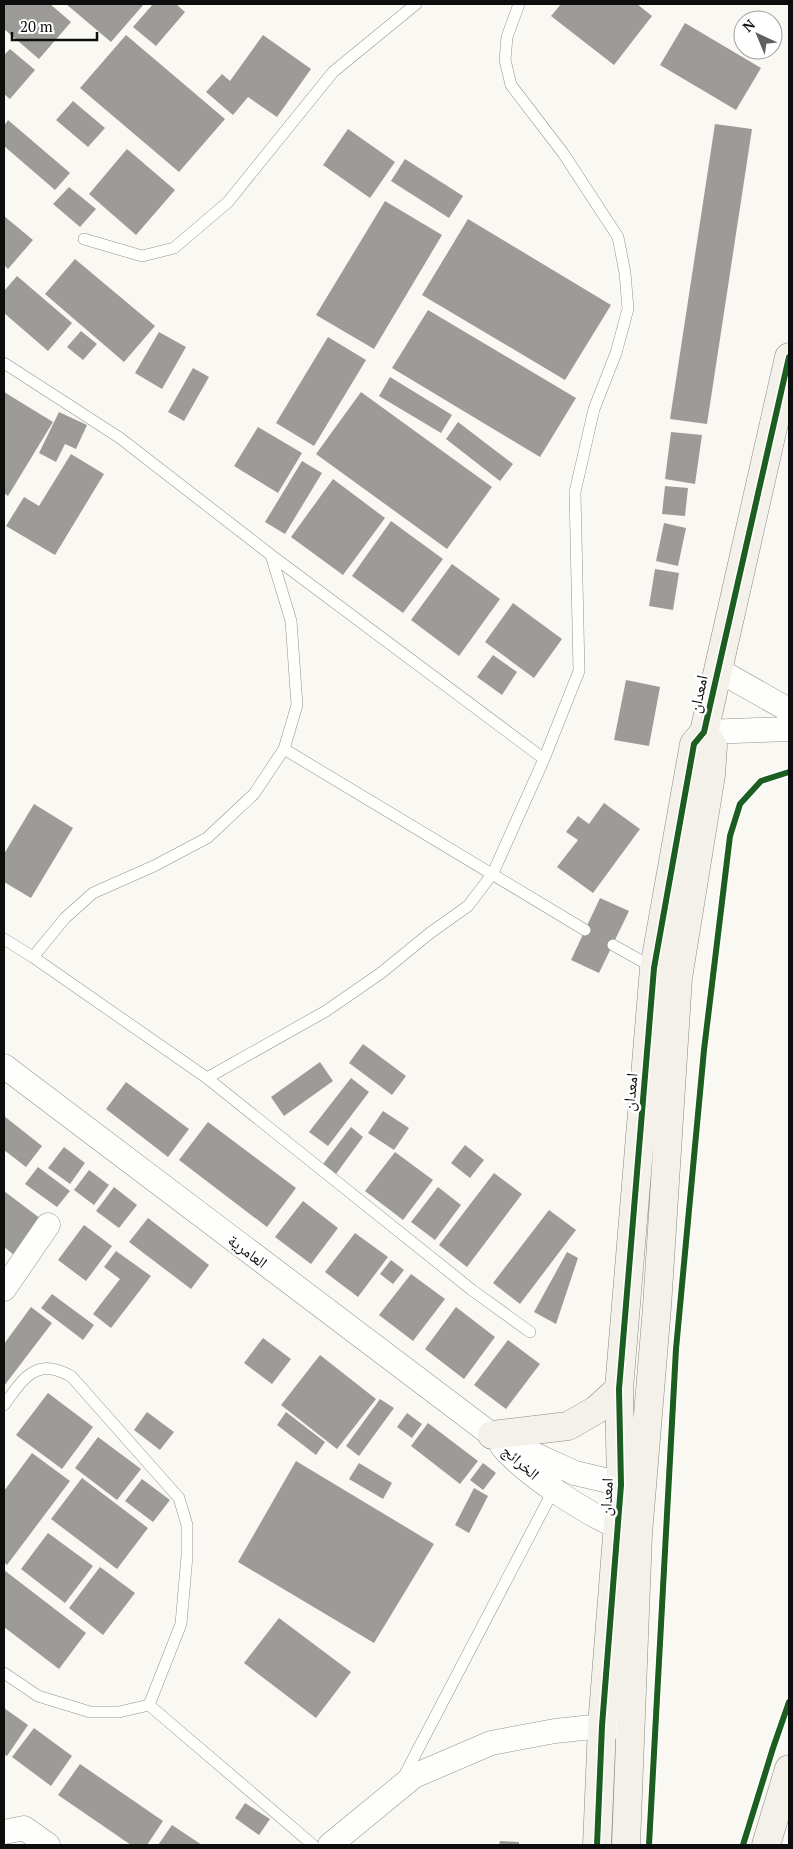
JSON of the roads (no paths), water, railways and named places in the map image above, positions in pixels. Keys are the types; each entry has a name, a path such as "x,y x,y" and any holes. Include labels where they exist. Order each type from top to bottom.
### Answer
{"street":[{"name":"امعدان","path":"631,1487 619,1389 694,744 704,732 789,357"},
{"path":"718,670 789,710"},
{"path":"704,732 789,729"},
{"name":"امعدان","path":"597,1845 602,1726 628,1531 631,1487 656,1307 666,973"},
{"name":"العامرية","path":"4,1066 492,1435"},
{"path":"4,1289 48,1225"},
{"path":"492,1435 568,1426 596,1410 619,1389"},
{"name":"الخرائج","path":"492,1435 575,1473 631,1487"},
{"name":"الخرائج","path":"492,1435 513,1459 554,1489 628,1531"},
{"name":"امعدان","path":"626,1845 631,1727 628,1531"},
{"path":"330,1845 414,1776 491,1743 555,1731 602,1726 631,1727"},
{"path":"766,1845 789,1769"},
{"path":"4,1832 24,1828 48,1845"}],"lane":[{"path":"84,239 142,256 174,248 228,202 333,72 416,4"},
{"path":"207,1078 326,1010 381,974 430,932 468,906 493,873 544,759 579,670 575,492 594,409 616,353 628,309 625,273 618,238 563,154 511,85 505,60 507,37 519,4"},
{"path":"4,364 120,438 271,555 544,759"},
{"path":"33,957 64,918 93,893 154,866 206,838 254,794 284,749 297,705 291,620 271,555"},
{"path":"284,749 585,930"},
{"path":"4,939 33,957 207,1078 472,1290 530,1332"},
{"path":"613,945 666,973"},
{"path":"4,1405 28,1375 38,1369 52,1369 71,1376 179,1498 187,1525 187,1556 182,1624 149,1705"},
{"path":"398,1789 554,1489"},
{"path":"4,1673 38,1696 90,1712 119,1712 149,1705"},
{"path":"149,1705 313,1845"}]}
